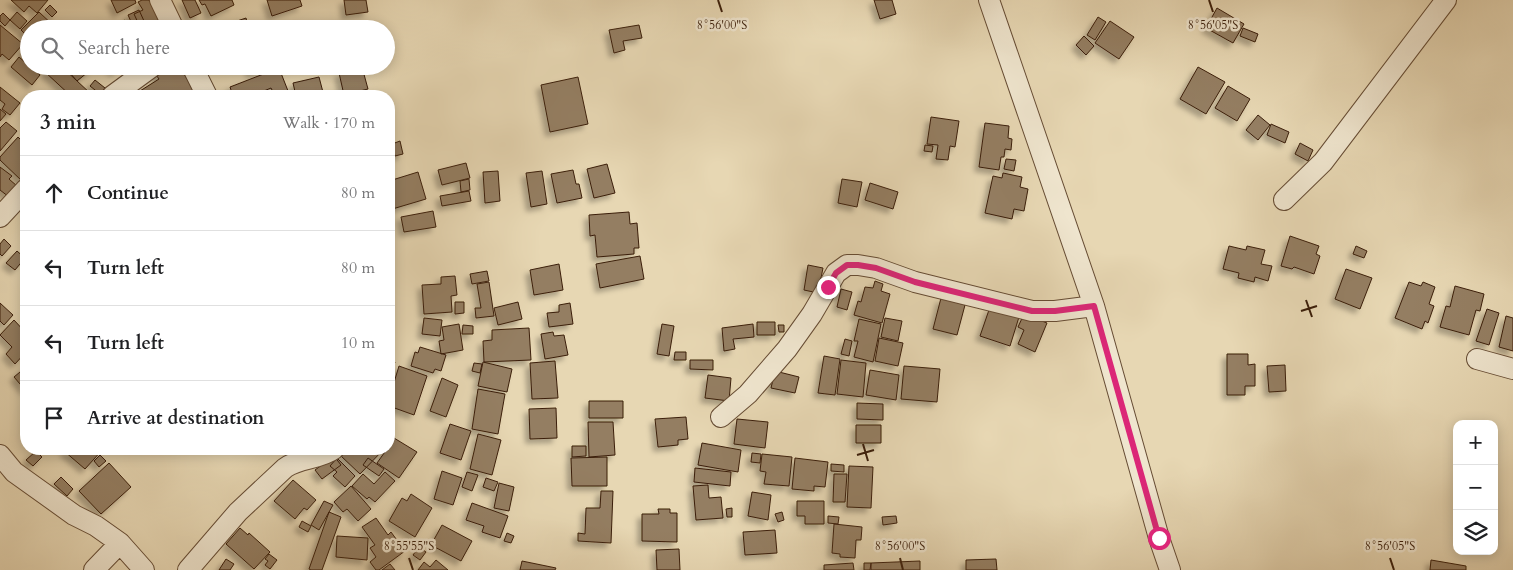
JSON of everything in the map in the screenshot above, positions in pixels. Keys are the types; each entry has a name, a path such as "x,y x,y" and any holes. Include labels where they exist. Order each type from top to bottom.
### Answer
{"street":[{"path":"160,0 170,20"},
{"path":"989,0 1094,306 1159,538 1170,570"},
{"path":"1284,200 1323,162 1446,0"},
{"path":"120,90 141,75"},
{"path":"196,75 204,90"},
{"path":"0,217 20,195"},
{"path":"721,417 748,394 787,348 812,314 836,273 847,265 876,268 915,282 1032,311 1055,311 1094,306"},
{"path":"1477,360 1513,369"},
{"path":"0,455 14,472 74,515 96,526 120,542 144,570"},
{"path":"188,570 238,512 284,468 292,463 321,455"},
{"path":"94,570 120,542"}],"building":[{"path":"11,0 48,0 37,13 29,6 24,12"},
{"path":"111,0 135,0 136,3 117,13"},
{"path":"149,0 163,20 137,20 134,14 143,10 138,2"},
{"path":"182,0 195,0 201,13 190,18"},
{"path":"199,0 232,0 234,5 211,16 205,4 202,5"},
{"path":"267,0 300,0 302,6 272,16"},
{"path":"344,0 366,0 368,12 346,15"},
{"path":"874,0 892,0 896,14 880,19"},
{"path":"50,5 57,12 52,17 45,10"},
{"path":"1217,8 1244,24 1233,43 1206,28"},
{"path":"139,10 144,20 130,20 128,15"},
{"path":"17,12 26,20 20,20 20,29 10,20"},
{"path":"39,12 48,20 31,20"},
{"path":"3,13 10,20 5,26 0,21 0,16"},
{"path":"1098,17 1106,22 1095,40 1087,35"},
{"path":"1110,21 1134,37 1119,59 1095,43"},
{"path":"0,25 20,42 20,47 9,60 2,54 0,57"},
{"path":"639,25 642,38 623,41 625,50 614,53 609,30"},
{"path":"1243,28 1258,34 1255,42 1240,36"},
{"path":"1084,36 1094,46 1086,55 1076,45"},
{"path":"19,57 20,58 20,75 11,67"},
{"path":"1198,67 1225,82 1206,114 1180,99"},
{"path":"20,75 40,75 32,85"},
{"path":"48,75 71,75 87,90 64,90"},
{"path":"72,75 84,75 77,81"},
{"path":"156,75 185,75 194,90 142,90 159,79"},
{"path":"261,75 282,75 288,90 272,90 271,88 266,90 231,90 230,87"},
{"path":"339,75 364,75 368,89 343,90"},
{"path":"319,77 322,90 295,90 293,83"},
{"path":"578,77 588,124 550,132 541,85"},
{"path":"95,80 105,88 103,90 95,90 90,86"},
{"path":"1228,86 1250,99 1237,121 1215,108"},
{"path":"0,87 20,103 10,115 2,109 5,104 0,100"},
{"path":"0,109 6,114 0,121"},
{"path":"1258,115 1270,125 1258,140 1246,130"},
{"path":"931,117 959,121 955,147 950,146 948,160 936,159 938,145 927,144"},
{"path":"6,122 17,131 0,151 0,128"},
{"path":"985,123 1009,126 1008,138 1012,139 1011,150 1005,149 1004,157 1001,157 999,170 979,167"},
{"path":"1271,124 1289,132 1285,143 1267,135"},
{"path":"18,137 20,139 20,179 0,160 0,157"},
{"path":"400,141 403,154 395,156 395,143"},
{"path":"1300,143 1313,150 1308,161 1295,154"},
{"path":"925,145 933,146 932,152 924,151"},
{"path":"1006,159 1016,160 1014,171 1004,169"},
{"path":"466,163 470,178 442,185 438,170"},
{"path":"607,164 615,193 594,198 587,169"},
{"path":"0,167 12,176 9,179 17,186 9,197 0,190"},
{"path":"573,170 582,198 557,203 551,174"},
{"path":"498,171 500,201 485,203 483,172"},
{"path":"542,171 547,204 531,207 526,173"},
{"path":"418,172 426,199 395,208 395,179"},
{"path":"1003,173 1022,177 1020,187 1028,189 1024,211 1014,209 1012,219 985,213 993,176 1002,178"},
{"path":"469,179 470,190 461,192 460,181"},
{"path":"842,179 862,182 857,207 838,203"},
{"path":"870,183 898,192 893,209 865,200"},
{"path":"469,191 471,201 442,206 440,196"},
{"path":"433,211 436,227 404,232 401,217"},
{"path":"629,212 630,224 637,223 639,248 634,248 634,254 597,257 595,235 590,236 589,215"},
{"path":"1290,236 1319,246 1316,254 1320,256 1314,274 1294,267 1292,269 1281,266"},
{"path":"4,239 11,246 2,256 0,254 0,244"},
{"path":"1229,246 1246,250 1247,246 1265,250 1261,264 1272,266 1268,281 1255,277 1254,282 1238,278 1239,273 1223,269"},
{"path":"1356,246 1367,251 1364,258 1353,254"},
{"path":"17,251 20,254 20,264 15,270 6,263"},
{"path":"640,256 644,279 600,288 596,264"},
{"path":"559,264 563,290 534,295 530,270"},
{"path":"808,265 823,268 818,293 804,290"},
{"path":"1346,269 1372,278 1360,309 1335,299"},
{"path":"487,271 489,281 472,284 470,274"},
{"path":"455,276 457,295 451,296 452,312 424,314 422,285 441,284 441,277"},
{"path":"875,281 883,284 881,291 890,294 882,323 854,315 858,301 861,302 865,287 873,288"},
{"path":"489,282 494,316 476,318 475,308 481,308 477,284"},
{"path":"1409,282 1421,286 1423,282 1435,287 1429,304 1434,306 1428,323 1425,321 1422,329 1395,318"},
{"path":"1455,286 1484,294 1480,311 1476,310 1469,335 1440,327 1446,306 1450,307"},
{"path":"841,289 852,292 847,310 837,307"},
{"path":"941,298 965,305 957,335 933,329"},
{"path":"455,302 464,302 464,313 455,314"},
{"path":"518,302 522,319 498,325 494,308"},
{"path":"0,303 13,315 4,325 0,321"},
{"path":"570,303 573,324 549,327 547,313 559,312 559,305"},
{"path":"990,307 1019,317 1010,346 980,336"},
{"path":"1487,309 1499,313 1489,345 1476,341"},
{"path":"1024,314 1047,323 1035,352 1018,344 1024,330 1018,327"},
{"path":"1506,316 1513,318 1513,351 1499,347"},
{"path":"424,318 442,320 440,336 422,334"},
{"path":"885,318 902,321 898,341 881,337"},
{"path":"859,319 881,324 873,362 854,357 858,341 854,341"},
{"path":"14,320 20,326 20,359 15,364 6,354 12,347 0,335"},
{"path":"757,322 775,322 775,335 757,335"},
{"path":"459,324 463,350 441,354 439,341 444,340 442,327"},
{"path":"662,324 674,326 669,356 657,354"},
{"path":"753,324 754,337 733,339 735,349 724,351 722,328"},
{"path":"463,325 473,326 473,334 462,334"},
{"path":"778,325 784,325 784,332 779,332"},
{"path":"529,328 531,360 484,362 483,341 492,340 492,330"},
{"path":"553,332 554,336 564,335 568,355 545,359 541,334"},
{"path":"879,338 903,343 898,366 875,361"},
{"path":"845,339 852,341 849,356 841,354"},
{"path":"420,347 446,355 441,371 435,369 433,373 411,366 415,352 418,353"},
{"path":"675,352 686,352 686,360 674,360"},
{"path":"1227,354 1248,354 1248,365 1255,364 1255,386 1245,386 1245,395 1227,395"},
{"path":"824,356 840,359 835,395 818,393"},
{"path":"690,360 713,360 713,370 690,369"},
{"path":"841,360 866,363 863,397 837,394"},
{"path":"555,361 558,398 532,399 530,363"},
{"path":"483,362 512,369 507,392 478,386"},
{"path":"474,363 482,364 480,373 472,371"},
{"path":"1285,365 1286,391 1269,392 1267,366"},
{"path":"399,366 427,376 414,415 395,408 395,379"},
{"path":"904,366 940,369 937,402 901,399"},
{"path":"870,370 899,375 896,400 866,395"},
{"path":"775,371 799,377 795,393 771,388"},
{"path":"20,372 20,384 14,377"},
{"path":"708,375 731,378 729,401 705,398"},
{"path":"442,378 458,385 446,417 430,411"},
{"path":"478,389 505,394 498,434 472,429"},
{"path":"589,401 623,401 623,418 589,418"},
{"path":"857,403 883,404 883,420 857,419"},
{"path":"556,408 557,438 530,439 529,409"},
{"path":"686,417 688,439 678,440 678,445 658,447 655,419"},
{"path":"737,419 768,422 765,448 734,444"},
{"path":"588,422 613,422 615,455 589,457"},
{"path":"450,424 471,431 461,460 440,453"},
{"path":"856,425 881,425 881,443 856,443"},
{"path":"478,434 501,440 492,475 470,469"},
{"path":"395,439 417,452 399,478 377,463 383,455 395,455"},
{"path":"702,443 741,450 738,472 698,465"},
{"path":"572,446 586,446 586,456 572,457"},
{"path":"752,453 761,454 760,463 751,462"},
{"path":"762,454 792,457 789,486 764,484 766,472 760,471"},
{"path":"32,455 40,455 42,457 33,466 26,460"},
{"path":"69,455 98,455 85,469"},
{"path":"100,455 106,461 99,467 94,461"},
{"path":"342,455 378,455 360,474"},
{"path":"334,456 341,465 322,479 315,470"},
{"path":"607,457 607,486 572,486 571,458"},
{"path":"337,458 355,476 345,487 333,476 337,472 330,466"},
{"path":"368,458 384,469 379,476 363,465"},
{"path":"795,458 828,462 825,487 814,486 814,491 792,489"},
{"path":"109,463 131,487 101,514 79,491"},
{"path":"831,464 844,465 844,472 831,471"},
{"path":"849,466 873,467 871,508 847,507"},
{"path":"695,468 731,472 730,486 694,482"},
{"path":"442,471 462,478 453,505 434,499"},
{"path":"385,472 395,481 375,502 369,497 367,499 352,486 363,474 374,484"},
{"path":"467,472 478,475 472,491 462,487"},
{"path":"834,474 847,474 845,502 833,502"},
{"path":"61,477 73,489 67,496 54,484"},
{"path":"486,478 498,482 494,491 483,487"},
{"path":"293,480 316,500 307,510 304,508 295,519 274,501"},
{"path":"499,483 514,487 509,511 494,508"},
{"path":"708,485 709,498 721,497 723,518 696,520 693,486"},
{"path":"351,486 371,509 358,521 347,509 343,512 334,502"},
{"path":"601,491 613,491 611,543 578,541 578,533 585,534 586,508 600,508"},
{"path":"752,492 771,495 768,520 748,516"},
{"path":"411,494 432,508 415,537 389,521 402,498 407,501"},
{"path":"324,501 333,505 319,530 311,525"},
{"path":"797,501 824,501 824,524 805,524 805,516 797,516"},
{"path":"472,503 508,516 500,538 482,532 484,526 466,520"},
{"path":"732,508 732,517 727,517 726,509"},
{"path":"658,509 670,509 670,513 677,513 677,542 642,541 642,514 659,514"},
{"path":"329,512 341,517 322,570 311,570 309,569"},
{"path":"782,512 784,520 778,522 775,514"},
{"path":"828,516 839,517 838,524 828,523"},
{"path":"896,516 897,523 883,525 882,517"},
{"path":"376,518 388,535 391,532 405,551 379,570 376,570 370,562 376,557 370,548 375,545 362,527"},
{"path":"302,521 311,526 308,532 299,527"},
{"path":"834,524 862,527 861,540 856,540 855,558 840,557 840,554 832,553"},
{"path":"442,525 472,541 461,561 431,545"},
{"path":"240,528 248,535 249,533 270,552 254,569 226,544"},
{"path":"775,530 777,553 745,555 743,532"},
{"path":"507,533 514,536 511,543 504,541"},
{"path":"337,536 368,538 367,560 336,557"},
{"path":"419,547 426,552 420,560 413,555"},
{"path":"679,549 680,570 657,570 656,550"},
{"path":"269,554 277,560 270,569 265,565 268,561 265,559"},
{"path":"226,559 234,564 230,570 219,570"},
{"path":"996,559 997,570 966,570 966,560"},
{"path":"436,560 448,570 418,570 424,562 430,567"},
{"path":"1431,560 1466,566 1466,570 1430,570"},
{"path":"522,561 556,568 555,570 520,570"},
{"path":"920,561 920,570 871,570 871,563"},
{"path":"853,563 854,570 824,570 824,565"},
{"path":"864,563 871,563 870,570 864,570"},
{"path":"390,564 395,570 382,570"}],"route":[{"path":"828,287 836,273 847,265 858,265 876,268 915,282 1032,311 1055,311 1094,306 1159,538"}]}
